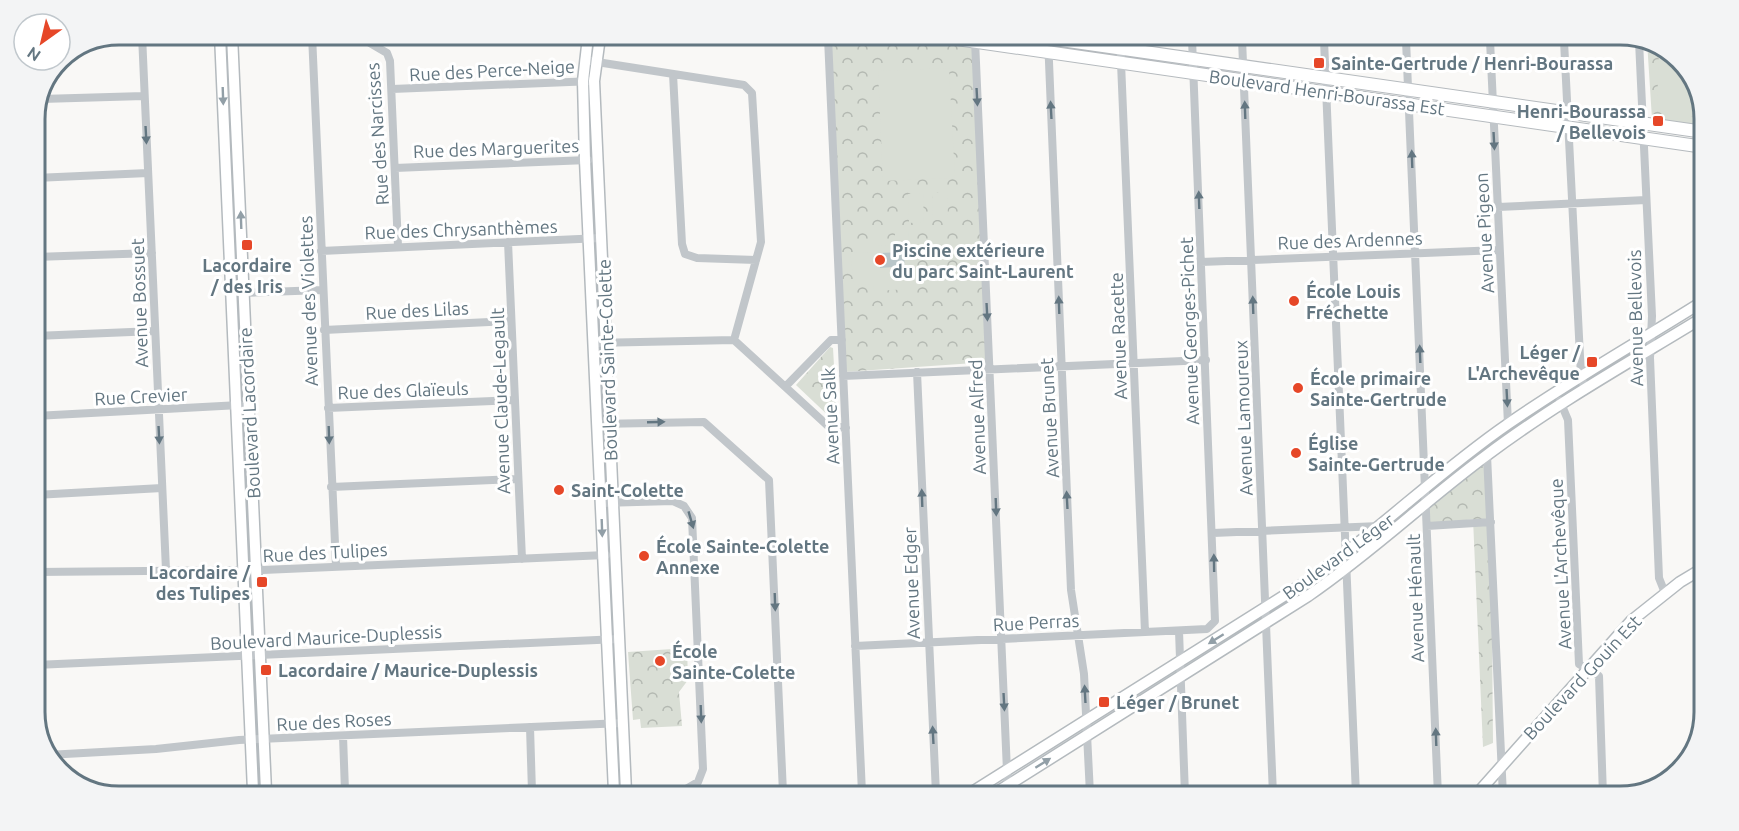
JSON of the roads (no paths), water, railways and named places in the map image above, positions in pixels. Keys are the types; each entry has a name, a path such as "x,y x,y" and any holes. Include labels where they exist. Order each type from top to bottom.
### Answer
{"main road":[{"name":"Boulevard Lacordaire","path":"220,45 253,786"},
{"name":"Boulevard Lacordaire","path":"232,45 266,786"},
{"name":"Boulevard Sainte-Colette","path":"586,45 583,81 585,160 614,786"},
{"name":"Boulevard Sainte-Colette","path":"599,45 594,81 626,786"},
{"name":"Boulevard Henri-Bourassa Est","path":"1003,45 1694,146"},
{"name":"Boulevard Henri-Bourassa Est","path":"1125,45 1193,59 1694,131"},
{"name":"Boulevard Léger","path":"982,786 1265,608 1346,554 1508,424 1694,307"},
{"name":"Boulevard Léger","path":"1012,786 1347,569 1487,455 1562,404 1694,323"},
{"name":"Boulevard Gouin Est","path":"1484,786 1632,621 1665,593 1694,574"}],"street":[{"name":"Avenue Bossuet","path":"142,45 166,570"},
{"name":"Avenue des Violettes","path":"312,45 336,566"},
{"name":"Rue des Narcisses","path":"374,45 387,52 390,61 398,246"},
{"name":"Avenue Salk","path":"828,45 862,786"},
{"name":"Avenue Alfred","path":"975,45 1008,786"},
{"name":"Avenue Brunet","path":"1048,45 1071,590 1087,720 1090,786"},
{"name":"Avenue Racette","path":"1120,45 1145,632"},
{"name":"Avenue Georges-Pichet","path":"1192,45 1215,621"},
{"name":"Avenue Lamoureux","path":"1242,45 1274,786"},
{"path":"1324,45 1356,786"},
{"name":"Avenue Hénault","path":"1406,45 1438,786"},
{"name":"Avenue Pigeon","path":"1490,45 1508,424"},
{"path":"1564,45 1581,376 1586,389"},
{"name":"Avenue Bellevois","path":"1639,48 1652,316 1650,350 1659,578 1665,593"},
{"path":"584,60 744,85 752,93 761,242 734,340"},
{"path":"673,74 682,244 686,254 697,258 756,260"},
{"name":"Rue des Perce-Neige","path":"392,90 594,81"},
{"path":"48,99 144,96"},
{"name":"Rue des Marguerites","path":"395,168 598,159"},
{"path":"45,178 148,173"},
{"path":"1498,207 1646,200"},
{"name":"Rue des Chrysanthèmes","path":"321,251 602,238"},
{"name":"Avenue Claude-Legault","path":"508,242 522,559"},
{"name":"Rue des Ardennes","path":"1201,262 1499,250"},
{"path":"45,257 152,252"},
{"path":"244,293 322,290"},
{"name":"Rue des Lilas","path":"324,330 511,321"},
{"path":"45,336 155,331"},
{"path":"786,386 831,340 842,339"},
{"path":"593,344 734,340 828,426 846,428"},
{"path":"843,376 1206,360"},
{"name":"Avenue Edger","path":"917,372 936,786"},
{"name":"Avenue L'Archevêque","path":"1556,394 1568,420 1579,664 1599,676 1603,786"},
{"name":"Rue des Glaïeuls","path":"328,408 515,400"},
{"name":"Rue Crevier","path":"45,416 249,405"},
{"path":"597,424 704,422 769,480 783,786"},
{"path":"1487,455 1503,786"},
{"path":"331,487 518,479"},
{"path":"45,494 162,488"},
{"path":"601,503 673,501 688,511 693,521 703,769 698,782 691,786"},
{"path":"1427,526 1491,522"},
{"path":"1213,533 1380,526"},
{"name":"Rue des Tulipes","path":"45,572 243,571 616,554"},
{"name":"Rue Perras","path":"855,646 1208,629 1215,621"},
{"path":"1179,631 1185,786"},
{"name":"Boulevard Maurice-Duplessis","path":"45,665 619,639"},
{"name":"Rue des Roses","path":"58,754 156,749 264,739 623,723"},
{"path":"530,727 532,786"},
{"path":"343,736 345,786"}],"place":[{"name":"Sainte-Gertrude / Henri-Bourassa","path":"1319,63"},
{"name":"Henri-Bourassa / Bellevois","path":"1658,121"},
{"name":"Lacordaire / des Iris","path":"247,245"},
{"name":"Piscine extérieure du parc Saint-Laurent","path":"880,260"},
{"name":"École Louis Fréchette","path":"1294,301"},
{"name":"Léger / L'Archevêque","path":"1592,362"},
{"name":"École primaire Sainte-Gertrude","path":"1298,388"},
{"name":"Église Sainte-Gertrude","path":"1296,453"},
{"name":"Saint-Colette","path":"559,490"},
{"name":"École Sainte-Colette Annexe","path":"644,556"},
{"name":"Lacordaire / des Tulipes","path":"262,582"},
{"name":"École Sainte-Colette","path":"660,661"},
{"name":"Lacordaire / Maurice-Duplessis","path":"266,670"},
{"name":"Léger / Brunet","path":"1104,702"}]}
